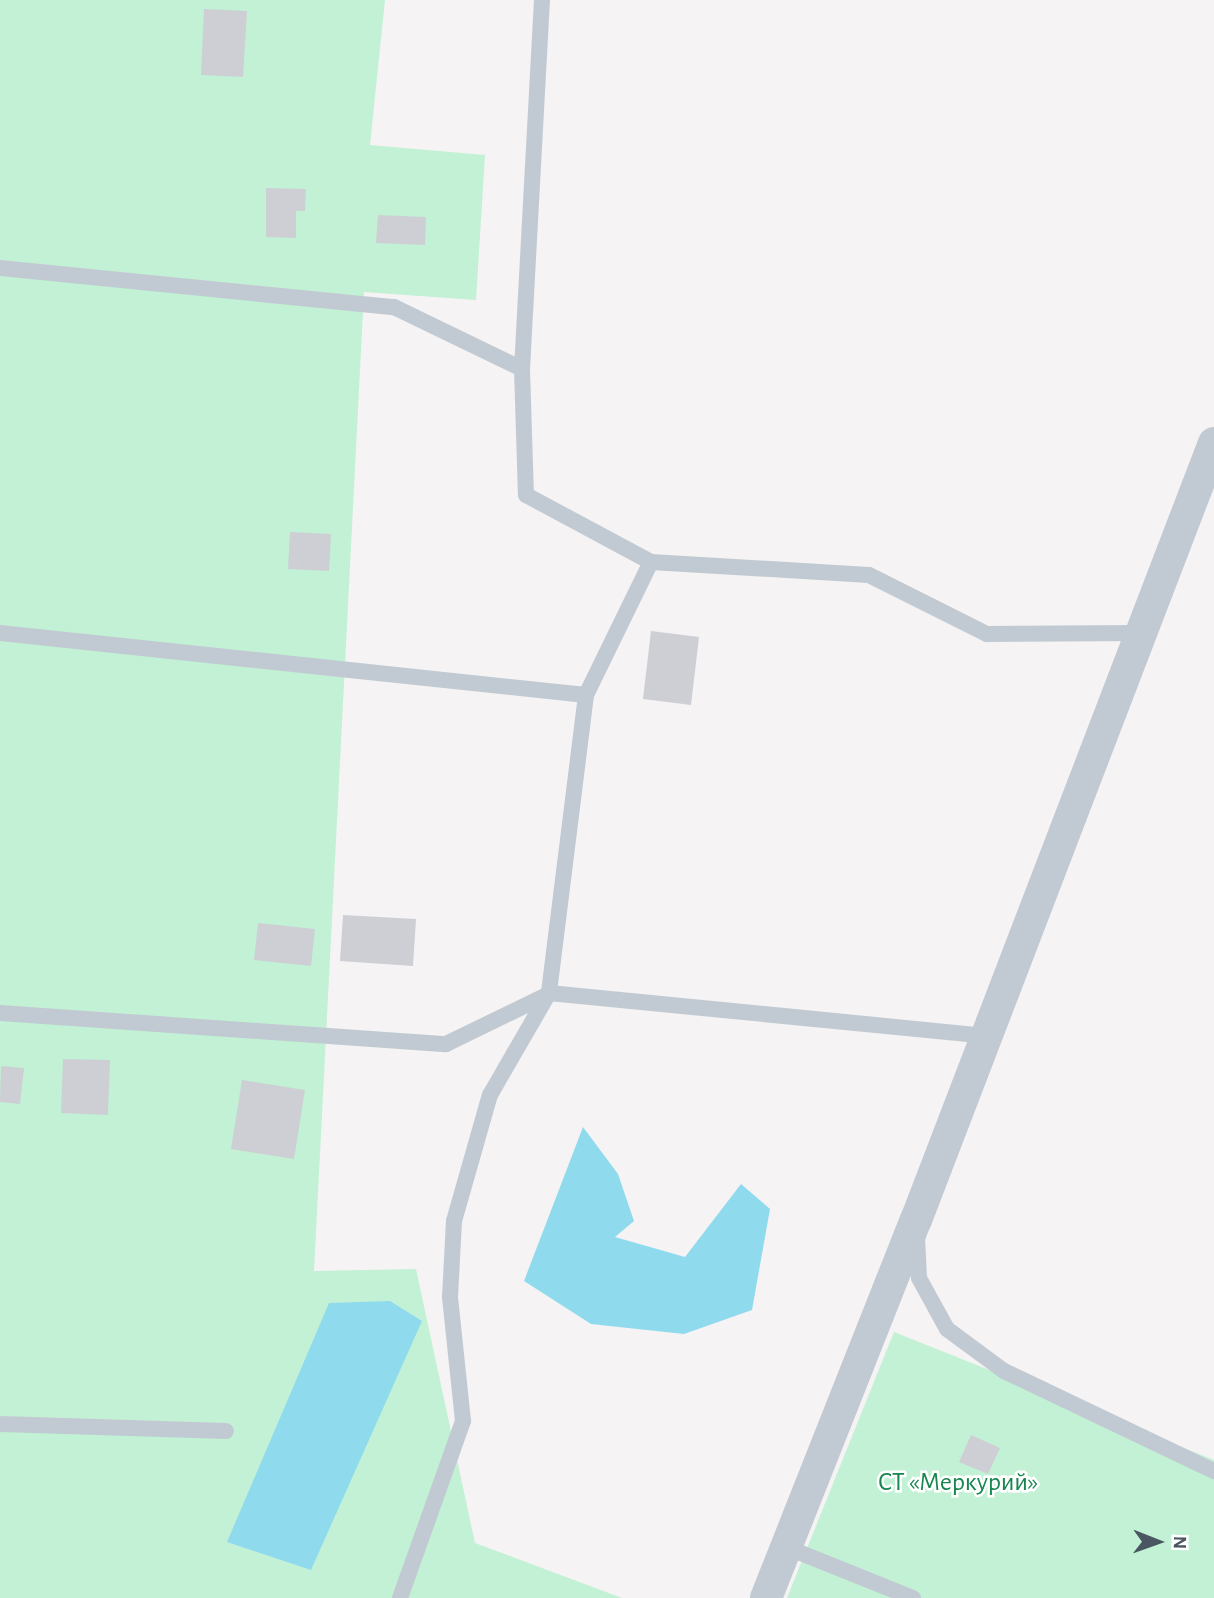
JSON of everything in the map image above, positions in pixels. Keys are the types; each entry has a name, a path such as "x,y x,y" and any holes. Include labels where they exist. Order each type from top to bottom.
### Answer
{"street":[{"path":"766,1598 916,1220 1214,443"}],"lane":[{"path":"542,0 522,369 526,495 651,562 869,575 986,634 1143,633"},
{"path":"0,268 394,307 522,369"},
{"path":"400,1598 463,1421 450,1297 454,1221 489,1094 549,993 586,695 651,562"},
{"path":"0,633 586,695"},
{"path":"0,1013 446,1044 549,993 986,1036"},
{"path":"916,1220 919,1278 947,1329 1004,1371 1214,1471"},
{"path":"0,1424 226,1431"},
{"path":"786,1547 913,1598"}],"green space":[{"path":"0,0 385,0 370,145 485,155 476,300 364,292 314,1271 416,1269 475,1543 622,1598 0,1598"},
{"name":"СТ «Меркурий»","path":"894,1332 1214,1460 1214,1598 787,1598"}],"water":[{"path":"583,1127 618,1174 634,1221 615,1237 685,1257 741,1184 770,1209 752,1310 684,1334 591,1324 524,1281"},
{"path":"390,1301 422,1321 311,1570 227,1542 329,1303"}],"building":[{"path":"204,9 247,11 243,77 201,75"},
{"path":"266,188 306,189 305,211 296,211 296,238 266,237"},
{"path":"378,215 426,217 425,245 376,243"},
{"path":"290,532 331,534 329,571 288,569"},
{"path":"651,631 699,637 691,705 643,699"},
{"path":"343,915 416,919 413,966 340,961"},
{"path":"258,923 315,929 311,966 254,960"},
{"path":"63,1059 110,1060 108,1115 61,1113"},
{"path":"1,1066 24,1068 20,1104 0,1102"},
{"path":"242,1080 305,1090 294,1159 231,1149"},
{"path":"971,1435 1000,1448 988,1474 959,1462"}]}
